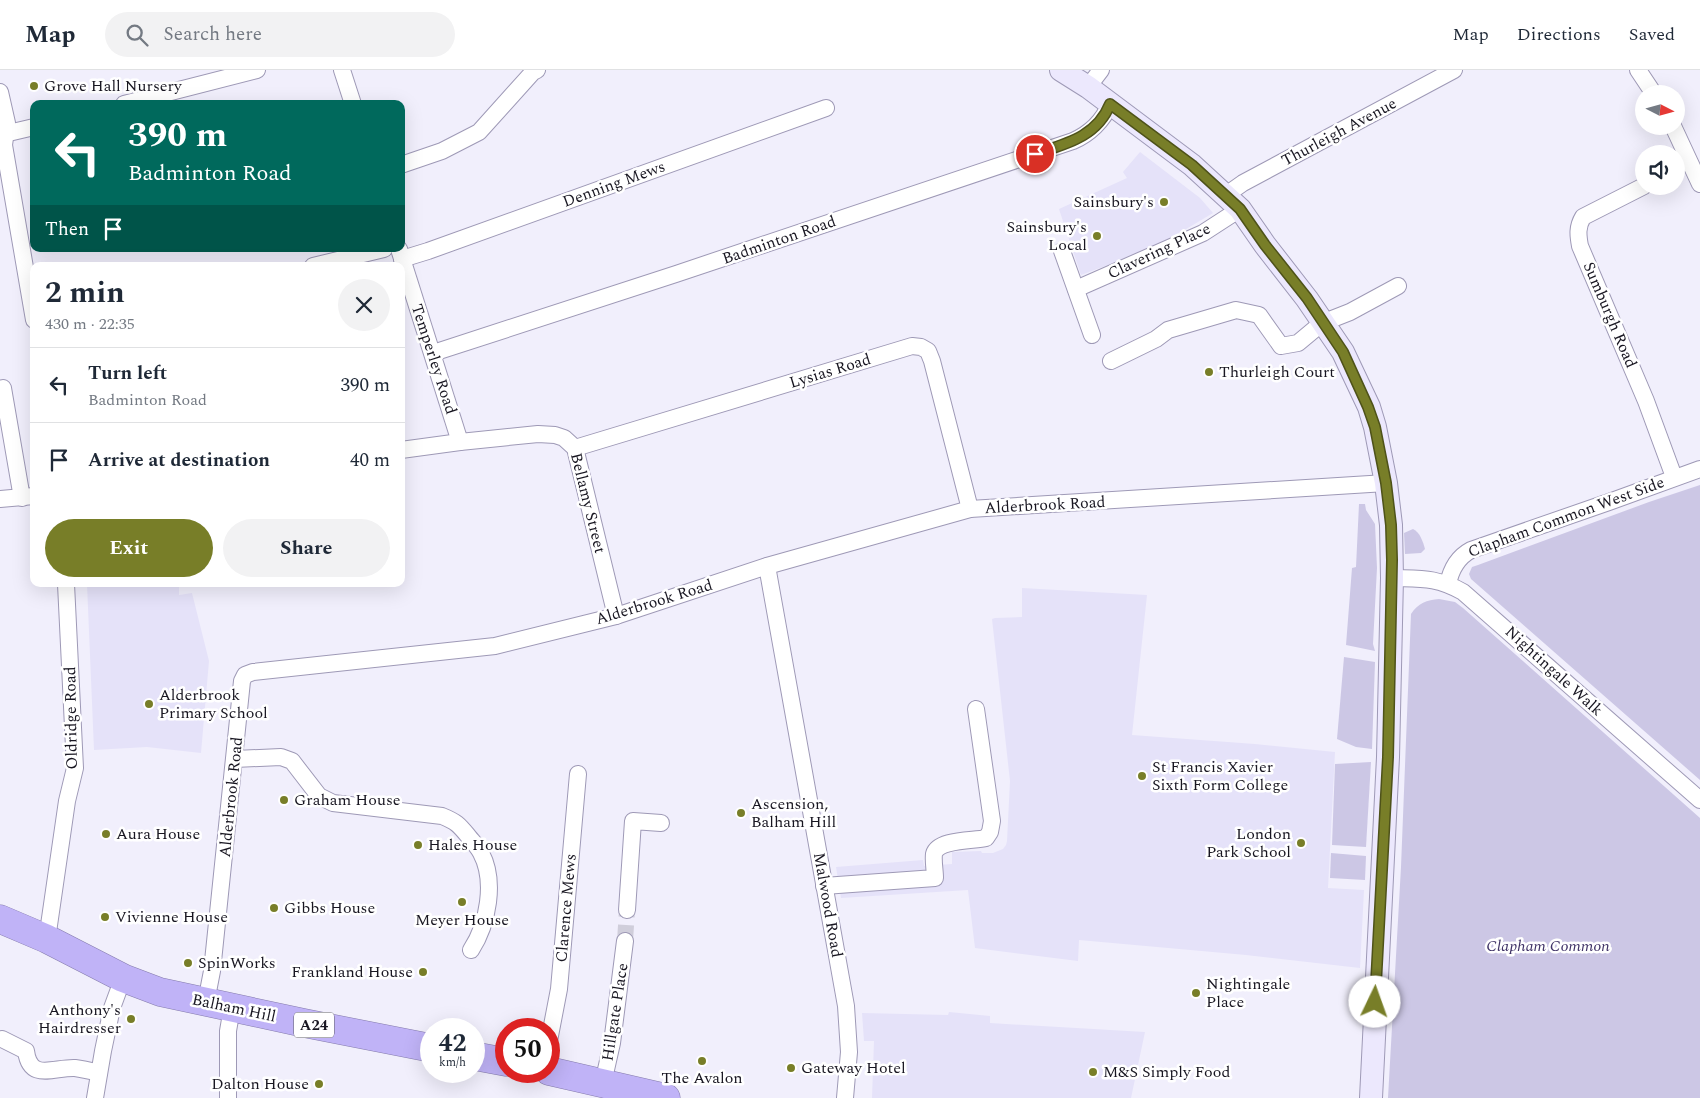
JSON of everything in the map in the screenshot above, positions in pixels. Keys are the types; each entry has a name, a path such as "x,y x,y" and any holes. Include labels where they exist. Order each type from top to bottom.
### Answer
{"highway":[{"name":"A24","path":"0,919 47,940"},
{"name":"Balham Hill","path":"47,940 123,978 160,992 420,1046"},
{"path":"560,1073 666,1098"}],"main road":[{"path":"1061,70 1094,79 1110,104 1192,165 1233,202 1307,298 1343,352 1375,427 1386,483 1391,525 1392,578 1388,757 1371,1098"}],"street":[{"path":"140,100 257,70"},
{"path":"342,70 352,100"},
{"path":"405,164 442,151 479,132 533,72 537,70"},
{"name":"Thurleigh Avenue","path":"1233,202 1243,184 1454,70"},
{"path":"1638,70 1648,85"},
{"path":"0,92 6,123 3,134 4,145 30,297"},
{"name":"Badminton Road","path":"433,353 1073,141 1094,128 1110,104"},
{"name":"Denning Mews","path":"401,254 428,251 826,108"},
{"path":"3,134 30,127"},
{"path":"1685,167 1700,184"},
{"name":"Sumburgh Road","path":"1635,191 1583,217 1579,224 1578,235 1580,246 1646,401 1674,477"},
{"name":"Clavering Place","path":"1076,289 1203,233 1233,202"},
{"path":"1062,251 1092,335"},
{"path":"330,262 371,252"},
{"name":"Temperley Road","path":"405,266 460,442"},
{"path":"1111,361 1156,339 1168,330 1236,310 1258,315 1281,346 1298,343 1322,323 1350,312 1398,286"},
{"name":"Lysias Road","path":"575,448 912,346 921,347 928,351 932,361 970,509"},
{"path":"0,500 28,497 2,388"},
{"name":"Bellamy Street","path":"405,449 538,434 564,438 575,448 616,616"},
{"name":"Clapham Common West Side","path":"1448,584 1456,563 1462,555 1471,550 1700,469"},
{"name":"Alderbrook Road","path":"228,1098 228,1030 219,1005 212,971 242,681 245,675 253,672 495,646 616,616 767,566 970,509 1386,483"},
{"name":"Malwood Road","path":"767,566 846,1006 849,1052 845,1098"},
{"name":"Nightingale Walk","path":"1392,578 1433,579 1448,584 1473,599 1700,800"},
{"name":"Oldridge Road","path":"47,940 67,801 75,768 66,587"},
{"path":"824,886 935,878 934,855 941,846 986,838 990,832 992,821 976,709"},
{"path":"235,759 281,757 292,761 319,796 333,803 442,816 456,821 481,852 490,882 484,926 471,950"},
{"name":"Clarence Mews","path":"553,1018 559,989 578,774"},
{"path":"627,910 633,821 661,823"},
{"name":"Hillgate Place","path":"603,1083 612,1043 625,941"},
{"path":"96,1098 112,1008 123,978"},
{"path":"2,1039 26,1051 31,1066 38,1070 74,1068 99,1073"}],"shaded area":[{"path":"1140,152 1200,198 1213,213 1156,247 1081,275 1059,209 1127,178 1123,172"},
{"name":"Alderbrook Primary School","path":"87,587 179,587 179,595 192,593 209,661 201,753 147,747 94,750"},
{"name":"St Francis Xavier Sixth Form College","path":"1022,588 1147,595 1132,735 1335,752 1328,888 1364,890 1360,968 1246,955 1079,940 1078,961 975,948 968,890 841,898 836,867 923,860 924,866 952,864 952,852 981,851 982,853 993,853 1003,849 1006,845 1010,781 992,619 1022,617"},
{"path":"949,1012 990,1016 990,1023 1145,1032 1131,1098 872,1098 874,1041 864,1041 862,1013 948,1015"}],"green space":[{"path":"1700,485 1700,780 1471,579 1469,574 1472,567"},
{"path":"1359,504 1365,504 1366,510 1375,524 1377,568 1373,644 1375,651 1346,645 1352,568 1356,567"},
{"path":"1413,529 1422,540 1425,549 1421,553 1405,554 1404,533"},
{"name":"Clapham Common","path":"1439,599 1455,602 1463,608 1700,818 1700,1098 1388,1098 1401,867 1411,614 1423,603"},
{"path":"1344,657 1375,662 1372,749 1356,747 1337,739"},
{"path":"1371,762 1366,847 1332,845 1335,764"},
{"path":"1331,853 1366,856 1365,880 1330,878"}],"tunnel":[{"path":"625,941 627,910"}],"place":[{"name":"Grove Hall Nursery","path":"34,86"},
{"name":"Sainsbury's","path":"1164,202"},
{"name":"Sainsbury's Local","path":"1097,236"},
{"name":"Thurleigh Court","path":"1209,372"},
{"name":"Alderbrook Primary School","path":"149,704"},
{"name":"St Francis Xavier Sixth Form College","path":"1142,776"},
{"name":"Graham House","path":"284,800"},
{"name":"Ascension, Balham Hill","path":"741,813"},
{"name":"Aura House","path":"106,834"},
{"name":"London Park School","path":"1301,843"},
{"name":"Hales House","path":"418,845"},
{"name":"Meyer House","path":"462,902"},
{"name":"Gibbs House","path":"274,908"},
{"name":"Vivienne House","path":"105,917"},
{"name":"SpinWorks","path":"188,963"},
{"name":"Frankland House","path":"423,972"},
{"name":"Nightingale Place","path":"1196,993"},
{"name":"Anthony's Hairdresser","path":"131,1019"},
{"name":"The Avalon","path":"702,1061"},
{"name":"Gateway Hotel","path":"791,1068"},
{"name":"M&S Simply Food","path":"1093,1072"},
{"name":"Dalton House","path":"319,1084"}],"route":[{"path":"1035,154 1073,141 1086,134 1094,128 1110,104 1192,165 1240,209 1265,245 1307,298 1343,352 1368,407 1375,427 1386,483 1391,525 1392,578 1388,757 1375,1002"}]}
